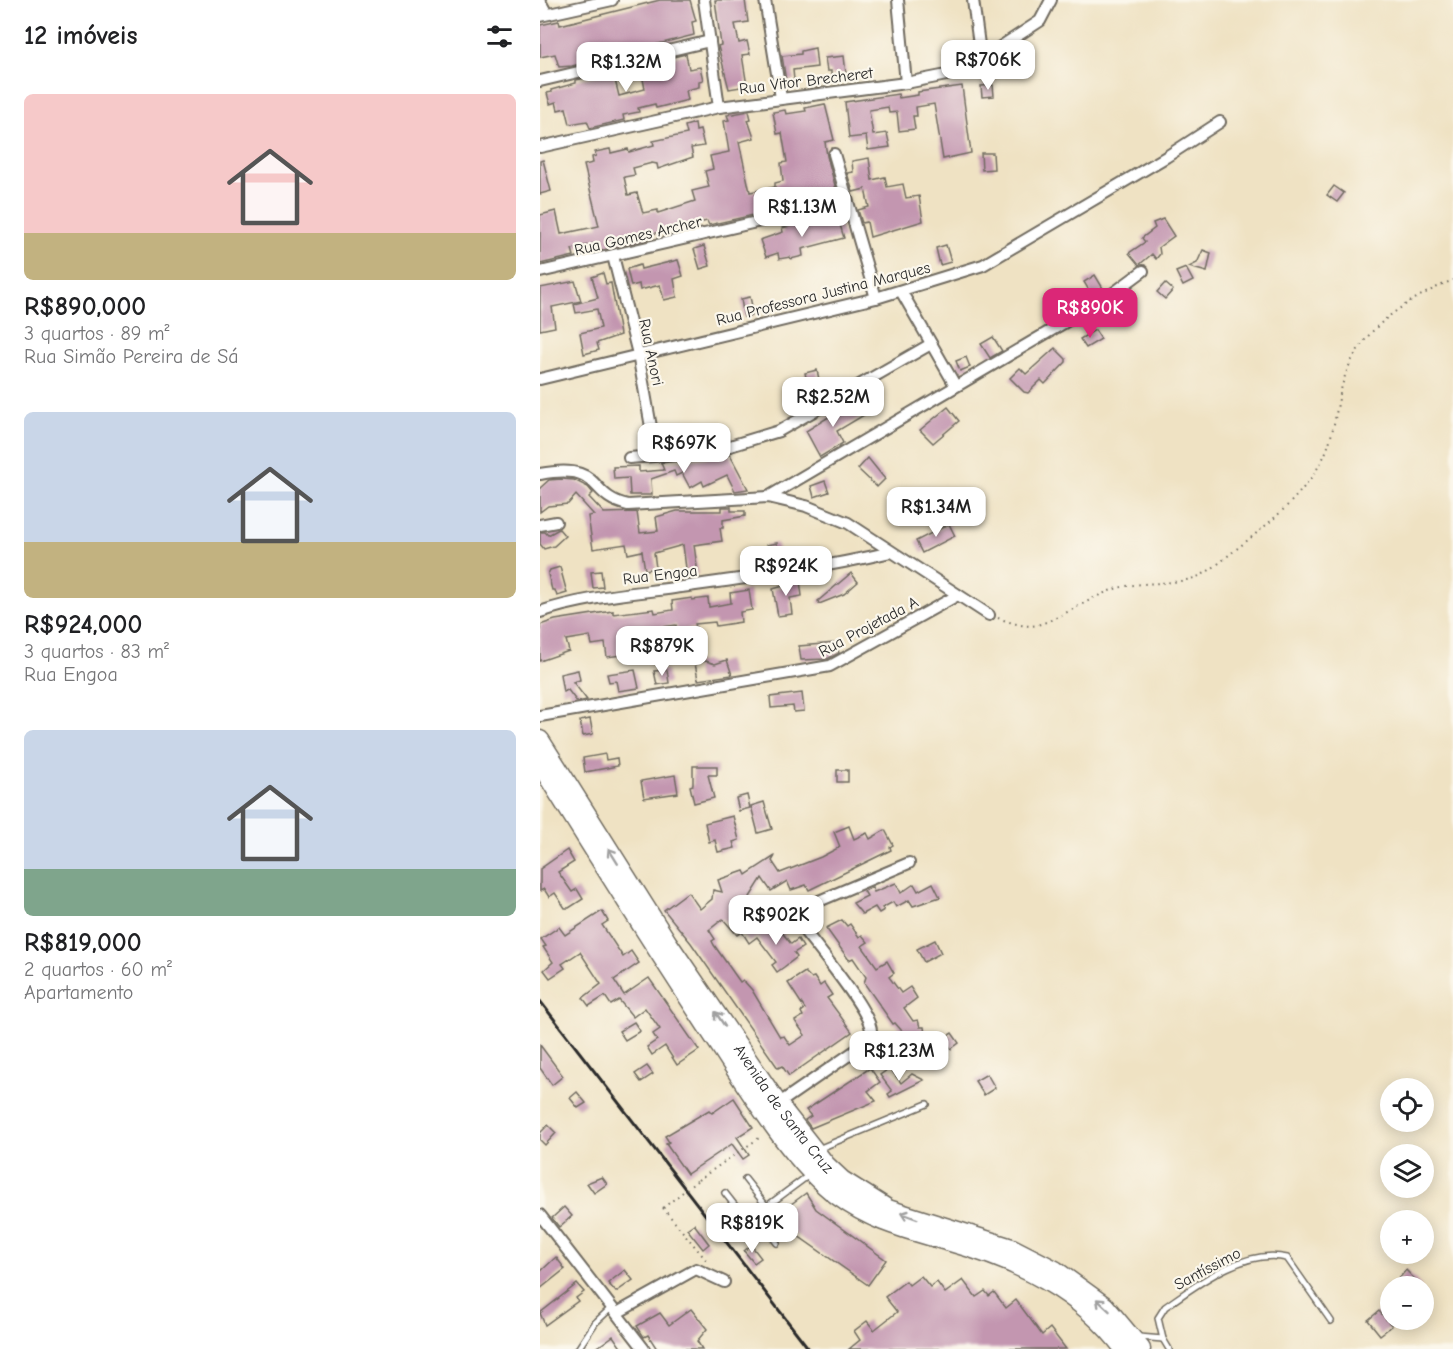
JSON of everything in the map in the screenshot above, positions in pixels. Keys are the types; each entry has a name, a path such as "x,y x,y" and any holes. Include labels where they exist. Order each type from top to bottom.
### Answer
{"main road":[{"name":"Avenida de Santa Cruz","path":"540,741 668,943 778,1104 814,1151 842,1180 888,1209 1012,1248 1055,1270 1091,1293 1132,1344"},
{"name":"Avenida de Santa Cruz","path":"540,764 626,903 744,1082 812,1172 836,1195 872,1218 993,1255 1034,1273 1087,1309 1132,1344"}],"street":[{"path":"540,1 543,15 612,0"},
{"path":"704,0 719,107"},
{"path":"765,0 781,98"},
{"path":"898,0 906,83"},
{"path":"973,0 981,60"},
{"name":"Rua Vitor Brecheret","path":"540,147 719,107 906,83 962,72 1040,21 1050,0"},
{"path":"540,81 710,41"},
{"name":"Rua Professora Justina Marques","path":"540,379 876,298 983,265 1006,254 1220,122"},
{"path":"834,153 876,298"},
{"name":"Rua Gomes Archer","path":"540,273 847,201"},
{"name":"Rua Anori","path":"614,256 638,354 656,455"},
{"path":"768,497 1108,297 1143,271"},
{"path":"901,291 955,385"},
{"path":"629,458 692,453 779,430 931,344"},
{"path":"540,474 561,471 586,474 612,499 628,505 768,497 831,515 989,615"},
{"path":"540,525 556,522"},
{"name":"Rua Engoa","path":"540,612 587,599 778,574 842,564 891,552"},
{"name":"Rua Projetada A","path":"540,716 830,666 958,595"},
{"path":"778,1104 862,1046 870,1039 872,1032 861,1007 800,925 798,915 800,909 909,863"},
{"path":"540,1215 644,1349"},
{"path":"615,1310 696,1269 724,1282"}],"lane":[{"path":"814,1151 927,1104"},
{"path":"725,1193 746,1220 756,1216 812,1172"},
{"path":"745,1179 766,1207"},
{"path":"756,1216 777,1243"},
{"name":"Santíssimo","path":"1163,1339 1158,1318 1165,1307 1236,1265 1260,1256 1287,1258 1331,1321"},
{"path":"578,1349 595,1323 615,1310"},
{"path":"1132,1344 1163,1339 1169,1349"}],"path":[{"path":"989,615 1015,624 1036,626 1095,596 1122,587 1146,582 1172,582 1204,574 1272,522 1295,498 1321,463 1332,435 1341,387 1352,358 1366,335 1418,297 1453,280"},
{"path":"709,1264 663,1208 698,1180 776,1126"}],"building":[{"path":"660,0 690,0 696,21 692,22 694,35 572,66 559,67 555,54 540,57 540,25 559,21 560,25"},
{"path":"715,0 745,0 748,22 735,24 739,43 747,41 750,54 742,55 747,86 729,89 718,46 721,45"},
{"path":"815,48 817,67 793,70 794,80 786,81 782,56 801,54 801,51"},
{"path":"686,54 689,69 700,67 703,80 699,81 699,87 686,90 688,100 656,108 655,104 638,108 639,112 623,115 624,120 590,128 587,121 570,124 566,108 558,110 556,102 550,104 547,93 552,92 551,90 576,83 576,80 613,72 619,96 645,89 641,69 662,65 665,59"},
{"path":"844,56 846,74 831,75 831,71 827,71 825,58"},
{"path":"993,85 994,96 982,97 981,86"},
{"path":"962,86 971,153 943,159 934,104 916,107 917,116 913,116 915,129 899,131 897,112 889,113 888,107 869,110 873,135 887,133 890,147 868,150 866,136 849,138 845,102 898,94 899,98 918,95 918,92"},
{"path":"825,104 834,140 825,142 836,189 822,192 823,197 709,225 707,221 676,228 648,235 649,239 599,251 597,243 572,249 574,256 540,264 540,215 556,211 561,234 599,226 584,165 593,163 592,157 596,156 595,152 610,149 611,153 628,149 629,152 654,145 653,141 687,134 685,126 695,123 696,131 700,130 704,146 691,148 693,157 658,169 657,164 652,163 633,168 635,175 624,177 628,195 637,193 643,213 658,210 658,213 695,201 692,191 709,187 705,171 713,169 710,156 729,152 724,121 729,120 727,115 749,111 751,119 748,120 754,138 739,142 750,192 775,187 775,183 783,181 781,163 787,162 782,133 777,134 773,112 785,110 786,114 806,111 805,108"},
{"path":"981,153 993,153 994,169 982,170"},
{"path":"869,158 872,180 885,177 887,187 903,184 906,198 919,196 923,221 870,237 867,222 862,223 858,210 869,207 865,189 853,192 847,173 853,172 852,161"},
{"path":"543,160 551,191 540,194 540,161"},
{"path":"1334,186 1344,193 1337,202 1327,195"},
{"path":"838,218 844,238 802,249 803,256 791,259 790,257 779,259 778,253 766,257 760,240 783,232 782,228 821,219 822,223"},
{"path":"1163,219 1174,236 1159,247 1160,254 1156,259 1152,254 1139,265 1129,253 1145,242 1142,238 1155,228 1153,223"},
{"path":"946,245 951,262 940,265 936,248"},
{"path":"704,246 710,266 700,269 694,249"},
{"path":"1203,250 1211,253 1207,272 1189,267 1197,263"},
{"path":"678,260 683,276 674,279 677,297 664,300 660,285 640,290 639,284 631,286 627,269 640,265 641,269"},
{"path":"1186,268 1193,281 1183,286 1176,272"},
{"path":"603,273 606,284 611,283 620,335 597,343 599,350 584,354 580,333 601,328 597,309 576,313 574,304 598,298 592,277"},
{"path":"1095,275 1104,290 1093,297 1084,282"},
{"path":"575,281 581,301 552,307 555,327 540,330 540,288"},
{"path":"1165,283 1173,290 1165,299 1157,292"},
{"path":"750,297 754,315 744,317 741,299"},
{"path":"1070,300 1075,307 1064,314 1059,307"},
{"path":"1095,330 1101,339 1086,348 1080,339"},
{"path":"993,337 1002,351 990,358 981,344"},
{"path":"1055,348 1066,359 1066,362 1045,384 1041,380 1028,393 1010,378 1020,368 1026,374"},
{"path":"966,357 970,367 960,371 956,361"},
{"path":"817,370 820,384 808,386 805,373"},
{"path":"856,400 864,415 837,431 843,443 820,457 806,431"},
{"path":"948,407 959,421 933,443 920,430"},
{"path":"730,455 748,489 735,491 727,475 704,486 702,481 690,488 682,473 676,476 674,471 651,479 652,495 630,495 629,478 614,479 613,467 639,466 639,472 664,470 661,463"},
{"path":"868,458 885,479 877,487 858,469"},
{"path":"549,480 574,480 588,487 593,493 589,497 604,513 637,512 640,533 658,531 656,517 677,511 722,511 722,507 731,507 731,511 745,511 745,516 723,520 723,528 720,528 722,541 694,545 698,574 687,576 683,545 654,553 656,568 645,570 642,551 628,554 626,544 593,549 588,516 594,515 576,495 568,504 548,506 540,512 540,488"},
{"path":"825,481 829,492 814,497 811,486"},
{"path":"949,524 955,536 922,553 916,541"},
{"path":"559,529 565,536 554,546 544,549 540,544 540,532 548,535"},
{"path":"777,543 779,565 768,566 766,545"},
{"path":"560,567 567,593 557,596 555,590 552,590 548,574 550,570"},
{"path":"601,571 603,587 593,588 591,572"},
{"path":"851,573 858,582 844,594 819,604 818,601"},
{"path":"800,581 802,596 790,598 792,614 778,616 773,589"},
{"path":"749,590 752,610 740,612 741,622 716,626 715,622 695,624 696,628 677,631 676,625 657,628 659,650 607,657 605,643 592,645 590,636 566,640 569,651 540,661 540,625 555,620 613,611 613,614 654,609 655,613 673,610 672,601 692,598 692,600 708,598 709,607 731,603 730,593"},
{"path":"835,643 839,653 827,659 801,660 799,646"},
{"path":"727,660 732,675 698,680 695,663 706,661 715,664"},
{"path":"578,670 580,680 573,682 587,700 577,702 568,690 563,692 560,674"},
{"path":"635,670 639,688 618,691 616,681 609,682 607,674"},
{"path":"667,670 669,683 657,685 654,671"},
{"path":"802,693 804,711 794,712 793,706 771,708 770,697"},
{"path":"590,719 593,734 583,736 580,721"},
{"path":"605,754 606,760 617,758 618,766 585,772 583,758"},
{"path":"693,766 717,766 717,775 708,775 714,798 694,803 690,786 693,785"},
{"path":"837,770 848,770 848,782 837,782"},
{"path":"675,775 678,793 644,798 641,781"},
{"path":"747,795 750,808 739,811 736,798"},
{"path":"764,802 772,829 758,833 751,806"},
{"path":"733,816 739,840 733,842 735,848 718,852 715,840 709,842 705,823"},
{"path":"849,826 854,839 867,833 870,839 885,830 893,845 890,847 891,850 809,890 806,885 791,890 787,881 771,891 762,878 750,897 756,926 764,921 774,936 781,931 791,944 798,939 803,947 794,953 797,957 784,967 777,972 772,965 776,962 757,937 749,943 742,932 737,935 723,919 709,930 715,939 712,941 714,945 740,982 743,980 752,990 780,1037 784,1036 790,1045 805,1035 795,1021 803,1016 801,1012 805,1009 788,983 805,972 811,978 814,977 820,986 824,983 832,995 827,998 852,1032 789,1076 782,1066 778,1068 691,943 664,910 688,892 700,909 712,899 713,890 722,892 718,880 744,871 746,875 775,856 772,861 780,873 821,857 840,847 834,832"},
{"path":"567,850 574,862 558,872 572,892 577,889 583,899 565,908 555,893 549,897 544,889 540,891 540,869"},
{"path":"896,883 901,893 914,884 918,891 933,883 940,897 913,906 909,900 896,907 893,902 882,908 884,910 879,913 875,907 862,914 853,903 867,896 864,891 872,887 874,892"},
{"path":"602,911 608,921 602,925 623,957 631,951 639,963 614,980 624,995 649,978 699,1050 677,1065 665,1046 652,1055 647,1047 657,1040 653,1034 660,1029 645,1008 633,1017 619,1000 611,1005 605,996 589,1006 583,998 601,984 580,952 562,964 565,968 550,978 544,970 553,962 543,947 546,946 541,939 559,927 565,935"},
{"path":"842,920 847,926 850,924 859,937 862,935 868,942 862,946 877,967 887,961 894,973 889,977 901,993 910,987 912,990 917,998 904,1008 913,1021 918,1020 920,1027 924,1027 925,1035 922,1036 924,1049 913,1051 912,1044 904,1044 902,1031 895,1023 893,1024 864,983 866,977 853,958 849,960 826,928"},
{"path":"935,940 941,953 924,962 917,949"},
{"path":"634,1022 640,1031 625,1040 619,1031"},
{"path":"952,1033 959,1043 951,1049 944,1038"},
{"path":"540,1045 563,1076 552,1085 540,1068"},
{"path":"647,1066 653,1074 641,1082 635,1074"},
{"path":"870,1068 880,1082 868,1091 876,1101 811,1128 805,1120 811,1116 806,1110"},
{"path":"890,1068 901,1083 912,1074 924,1080 890,1097 888,1094 892,1091 880,1075"},
{"path":"987,1074 995,1088 984,1095 975,1081"},
{"path":"577,1092 586,1103 578,1108 570,1098"},
{"path":"734,1098 753,1127 737,1137 749,1155 743,1159 732,1144 687,1174 666,1144 669,1142 665,1136 709,1110 712,1113"},
{"path":"548,1125 556,1133 545,1145 540,1140 540,1133"},
{"path":"602,1177 607,1184 594,1193 587,1183"},
{"path":"806,1193 816,1209 886,1260 868,1285 785,1227 783,1233 772,1228 771,1219"},
{"path":"564,1207 572,1216 559,1227 552,1218"},
{"path":"694,1224 709,1244 703,1249 687,1229"},
{"path":"751,1245 761,1258 754,1263 744,1251"},
{"path":"556,1257 565,1269 540,1289 540,1272"},
{"path":"625,1270 633,1280 616,1292 608,1283"},
{"path":"1406,1270 1412,1276 1401,1276"},
{"path":"921,1276 930,1287 937,1282 945,1293 963,1280 976,1297 985,1291 989,1296 994,1292 1006,1308 1016,1300 1042,1335 1050,1328 1066,1349 849,1349 860,1340 854,1331 867,1321 874,1330 897,1312 885,1297 906,1281 909,1285"},
{"path":"577,1284 584,1292 576,1298 578,1301 545,1325 540,1313"},
{"path":"691,1309 707,1329 697,1341 702,1349 657,1349 648,1335 644,1337 637,1326 660,1313 669,1325"},
{"path":"1379,1311 1380,1330 1387,1330 1380,1335 1368,1320"},
{"path":"613,1336 622,1349 595,1349"}],"railway":[{"path":"540,1001 809,1349"}]}
